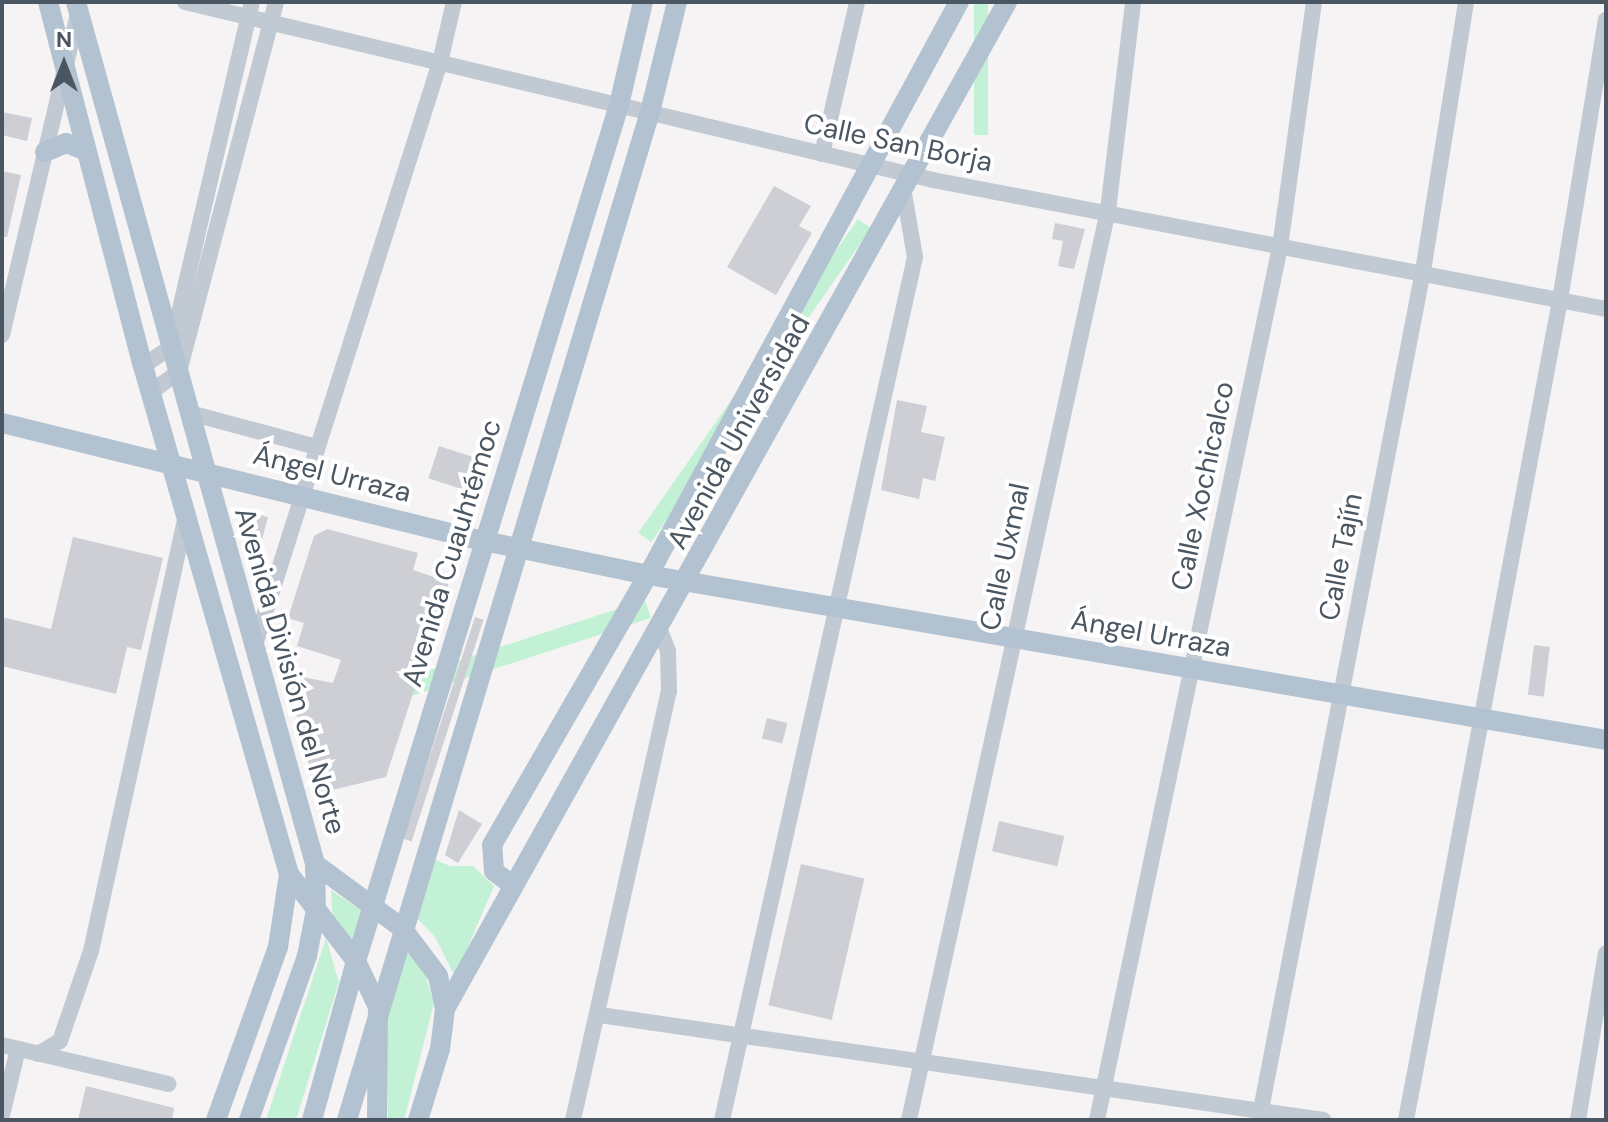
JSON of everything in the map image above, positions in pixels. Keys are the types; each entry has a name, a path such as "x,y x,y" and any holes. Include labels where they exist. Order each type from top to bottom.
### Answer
{"main road":[{"name":"Avenida División del Norte","path":"48,2 143,366 289,874 356,961 378,1007 377,1120"},
{"name":"Avenida Cuauhtémoc","path":"312,1120 373,904 619,105 643,2"},
{"path":"347,1120 378,1007 650,112 677,2"},
{"name":"Avenida Universidad","path":"511,884 494,871 492,845 648,575 959,2"},
{"name":"Avenida Universidad","path":"445,1009 511,884 687,582 1007,2"},
{"name":"Avenida División del Norte","path":"79,5 315,864 402,928 438,976 445,1009 440,1049 418,1120"},
{"path":"45,152 66,143 87,151"},
{"name":"Ángel Urraza","path":"2,423 205,469 484,541 648,575 1606,740"},
{"path":"249,1120 307,956 316,910 315,864"},
{"path":"216,1120 278,947 289,874"}],"street":[{"name":"Calle San Borja","path":"185,2 251,10 271,23 871,166 908,184 1108,210 1280,247 1423,271 1606,309"},
{"path":"151,392 179,372 276,2"},
{"path":"254,649 440,62 454,2"},
{"path":"822,154 857,2"},
{"name":"Calle Uxmal","path":"909,1120 1108,210 1133,2"},
{"name":"Calle Xochicalco","path":"1097,1120 1280,247 1314,2"},
{"name":"Calle Tajín","path":"1260,1116 1423,271 1466,2"},
{"path":"2,335 79,5"},
{"path":"143,366 171,347 251,10"},
{"path":"1406,1120 1560,300 1606,20"},
{"path":"722,1120 834,606 915,257 908,184"},
{"path":"190,413 317,447"},
{"path":"38,1054 60,1041 91,951 186,515"},
{"path":"573,1120 600,1015 669,692 668,651 660,630"},
{"path":"1578,1120 1606,953"},
{"path":"600,1015 1260,1116 1323,1120"},
{"path":"2,1115 10,1047 168,1084"}],"green space":[{"path":"974,2 988,2 988,135 974,135"},
{"path":"858,219 871,228 651,542 638,533"},
{"path":"645,600 651,618 374,708 368,690"},
{"path":"433,859 450,866 473,866 494,886 455,977 435,937 414,915"},
{"path":"331,890 362,911 352,939 333,925"},
{"path":"326,938 339,982 296,1120 266,1120"},
{"path":"403,948 424,970 434,1003 404,1120 388,1120 385,999"}],"building":[{"path":"2,112 32,118 27,141 2,135"},
{"path":"2,171 21,175 7,237 2,237"},
{"path":"774,186 811,206 799,226 812,233 776,295 727,267"},
{"path":"1055,223 1085,229 1074,269 1058,266 1063,241 1052,239"},
{"path":"897,400 927,406 921,432 945,437 935,481 923,478 919,499 881,490"},
{"path":"439,446 477,458 467,491 428,478"},
{"path":"236,509 268,517 253,574"},
{"path":"327,529 418,553 413,570 449,582 386,777 316,794 287,674 333,683 341,660 297,646 304,623 288,618 314,536"},
{"path":"73,537 163,558 141,650 127,647 116,694 2,666 2,617 51,629"},
{"path":"475,617 484,620 412,841 403,839"},
{"path":"1534,645 1550,647 1544,697 1528,695"},
{"path":"767,718 787,723 782,743 762,738"},
{"path":"459,810 482,824 458,863 445,855"},
{"path":"999,821 1064,836 1057,866 992,851"},
{"path":"801,864 864,879 832,1020 768,1005"},
{"path":"86,1086 174,1108 172,1120 78,1120"}]}
